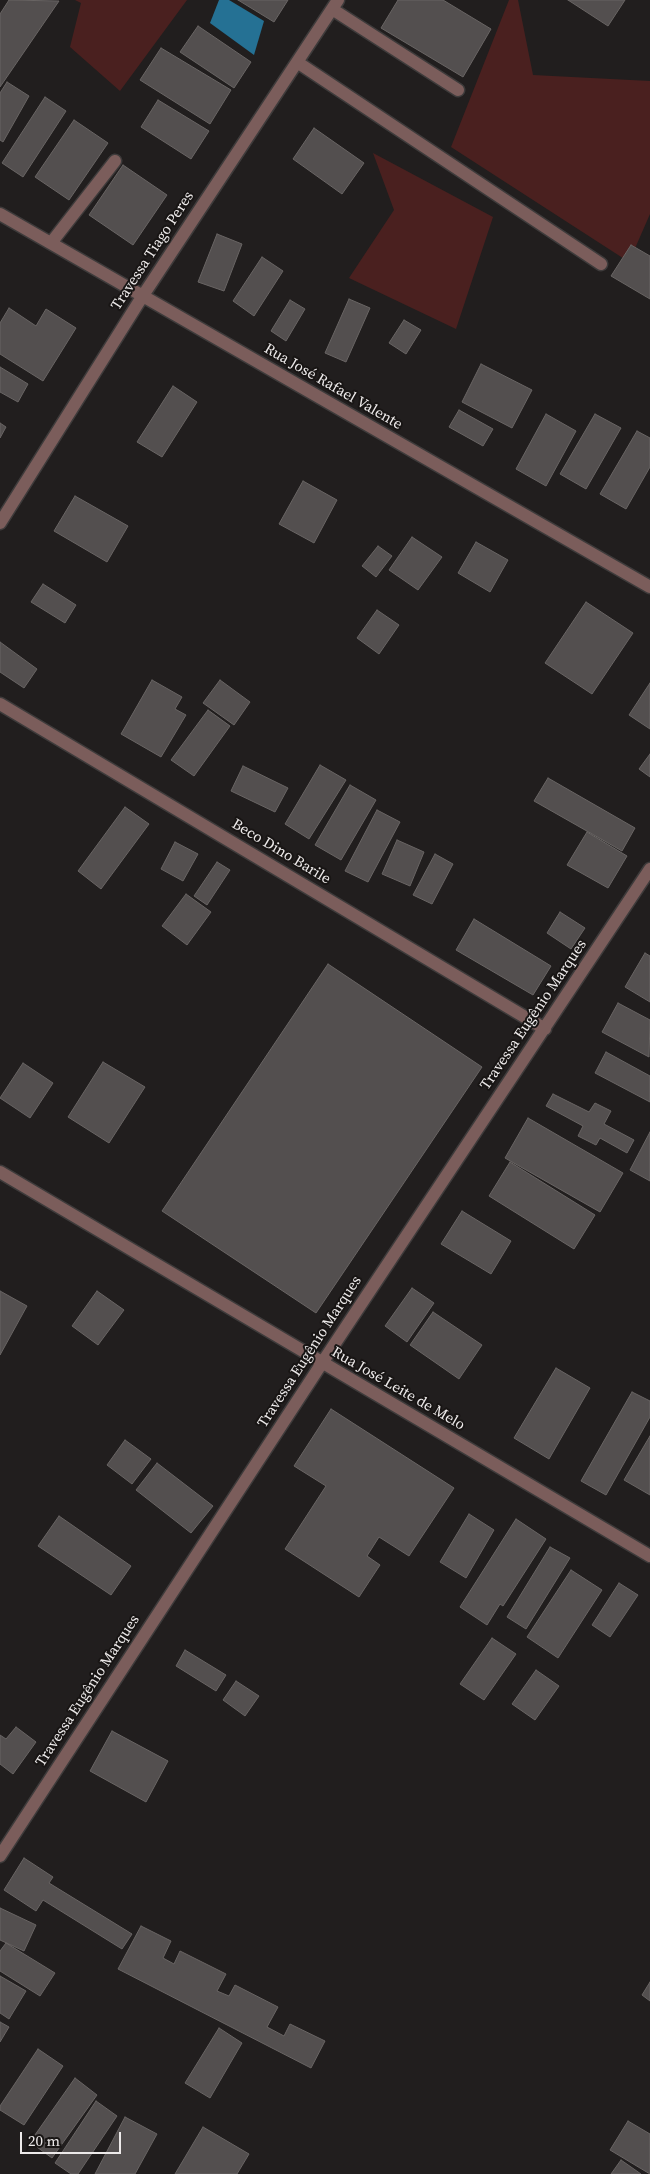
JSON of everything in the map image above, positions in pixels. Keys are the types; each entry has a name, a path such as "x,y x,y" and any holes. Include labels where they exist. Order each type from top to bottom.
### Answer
{"street":[{"name":"Travessa Tiago Peres","path":"0,523 142,297 335,5"},
{"path":"335,5 458,90"},
{"path":"297,62 601,264"},
{"path":"51,243 115,161"},
{"name":"Rua José Rafael Valente","path":"0,214 650,587"},
{"name":"Beco Dino Barile","path":"0,704 545,1028"},
{"name":"Travessa Eugênio Marques","path":"0,1856 322,1363 650,869"},
{"name":"Rua José Leite de Melo","path":"0,1172 650,1556"}],"shaded area":[{"path":"75,0 187,0 120,91 70,47 81,3"},
{"path":"509,0 518,0 533,75 650,81 650,214 629,262 451,147"},
{"path":"373,153 493,217 456,329 349,278 394,210"}],"water":[{"path":"219,0 229,0 264,21 254,55 210,23"}],"building":[{"path":"9,0 59,1 0,87 0,14"},
{"path":"238,0 288,0 274,22"},
{"path":"398,0 443,0 491,29 463,77 381,28"},
{"path":"568,0 625,0 608,26"},
{"path":"198,26 251,62 234,88 180,52"},
{"path":"161,48 231,90 210,124 140,80"},
{"path":"7,82 29,96 3,142 0,140 0,93"},
{"path":"45,97 66,111 23,177 2,163"},
{"path":"158,100 209,131 191,159 141,127"},
{"path":"74,120 108,143 69,200 35,177"},
{"path":"314,128 364,163 342,194 293,159"},
{"path":"123,165 167,195 133,245 89,215"},
{"path":"217,234 242,244 224,291 198,282"},
{"path":"631,245 650,256 650,299 611,276"},
{"path":"262,257 283,271 254,316 233,301"},
{"path":"349,299 370,308 346,362 325,353"},
{"path":"290,300 305,309 286,341 271,331"},
{"path":"9,308 36,326 46,309 76,328 43,381 0,354 0,323"},
{"path":"404,320 421,330 406,354 389,343"},
{"path":"481,364 532,390 512,428 462,402"},
{"path":"0,367 28,384 18,402 0,392"},
{"path":"173,386 197,402 162,457 137,442"},
{"path":"459,410 493,429 483,446 449,427"},
{"path":"546,414 576,431 546,486 516,469"},
{"path":"595,414 621,428 586,489 560,474"},
{"path":"0,423 6,427 0,438"},
{"path":"637,431 650,438 650,467 626,509 600,494"},
{"path":"303,481 337,500 314,543 279,524"},
{"path":"75,496 128,526 107,562 54,531"},
{"path":"412,537 442,557 418,590 389,570"},
{"path":"476,542 508,560 490,592 458,573"},
{"path":"378,546 392,556 376,577 362,566"},
{"path":"43,584 76,605 65,623 31,602"},
{"path":"586,602 633,633 592,694 545,663"},
{"path":"377,610 399,625 379,654 357,638"},
{"path":"0,642 37,669 24,688 0,672"},
{"path":"152,680 182,697 175,709 186,715 161,757 121,734"},
{"path":"220,680 250,702 234,725 203,703"},
{"path":"650,683 650,729 629,715"},
{"path":"208,710 230,726 194,776 171,760"},
{"path":"650,754 650,777 639,769"},
{"path":"320,765 346,780 309,839 285,824"},
{"path":"243,766 288,788 275,812 231,791"},
{"path":"548,778 635,828 622,851 534,801"},
{"path":"350,785 376,800 341,860 315,845"},
{"path":"125,807 149,824 101,889 78,871"},
{"path":"377,810 400,822 368,882 345,871"},
{"path":"587,832 627,856 608,888 567,865"},
{"path":"397,840 424,852 410,886 382,874"},
{"path":"175,842 198,854 183,881 161,869"},
{"path":"435,854 453,864 432,904 413,895"},
{"path":"217,862 230,870 207,905 194,896"},
{"path":"186,894 211,912 187,945 162,926"},
{"path":"560,912 585,928 571,949 547,933"},
{"path":"474,919 551,966 533,995 456,950"},
{"path":"645,953 650,956 650,1002 625,987"},
{"path":"328,964 482,1067 316,1313 162,1211"},
{"path":"618,1003 650,1020 649,1057 602,1032"},
{"path":"606,1052 650,1076 650,1102 595,1073"},
{"path":"103,1062 145,1087 109,1143 68,1117"},
{"path":"23,1063 53,1083 30,1118 0,1098"},
{"path":"553,1094 589,1112 595,1103 611,1111 604,1124 634,1140 627,1153 600,1138 596,1145 578,1136 583,1126 546,1106"},
{"path":"528,1118 623,1173 600,1212 505,1158"},
{"path":"650,1132 650,1181 630,1170"},
{"path":"510,1162 595,1215 574,1249 489,1196"},
{"path":"462,1211 511,1241 491,1274 441,1244"},
{"path":"412,1288 434,1303 407,1342 385,1326"},
{"path":"0,1291 27,1306 0,1355"},
{"path":"97,1291 124,1310 98,1345 72,1326"},
{"path":"433,1312 482,1345 459,1379 410,1345"},
{"path":"556,1368 590,1388 549,1459 514,1438"},
{"path":"632,1392 650,1401 650,1417 606,1495 581,1481"},
{"path":"331,1409 454,1488 409,1556 379,1537 367,1556 380,1565 359,1597 285,1549 326,1486 294,1466"},
{"path":"650,1436 650,1495 624,1480"},
{"path":"125,1440 151,1459 132,1484 107,1465"},
{"path":"157,1463 213,1506 191,1533 136,1490"},
{"path":"469,1514 494,1530 466,1578 440,1562"},
{"path":"59,1516 131,1566 111,1595 38,1546"},
{"path":"516,1519 546,1539 503,1606 500,1604 487,1625 460,1607"},
{"path":"550,1547 570,1558 526,1629 507,1617"},
{"path":"571,1570 602,1590 558,1658 527,1637"},
{"path":"619,1583 638,1595 610,1637 592,1625"},
{"path":"492,1638 516,1654 484,1700 460,1684"},
{"path":"185,1650 226,1675 216,1691 176,1666"},
{"path":"536,1670 559,1686 535,1720 512,1704"},
{"path":"236,1681 259,1696 245,1716 223,1700"},
{"path":"16,1727 36,1742 13,1774 0,1764 0,1735 6,1739"},
{"path":"112,1731 168,1761 146,1802 90,1771"},
{"path":"24,1858 53,1877 49,1883 132,1934 122,1949 43,1900 36,1911 4,1890"},
{"path":"0,1908 36,1925 24,1951 0,1940"},
{"path":"141,1926 171,1941 163,1958 174,1964 180,1951 226,1974 217,1991 229,1996 235,1985 278,2007 267,2027 284,2036 290,2024 325,2041 311,2068 118,1969"},
{"path":"6,1943 55,1973 40,1996 0,1971 0,1951"},
{"path":"0,1976 26,1991 9,2019 0,2013"},
{"path":"650,1982 650,2001 642,1995"},
{"path":"0,2022 9,2027 0,2042"},
{"path":"219,2028 242,2043 210,2098 185,2083"},
{"path":"38,2049 63,2066 24,2125 0,2110 0,2106"},
{"path":"75,2078 97,2095 52,2158 30,2142"},
{"path":"96,2101 117,2116 78,2174 71,2174 55,2163"},
{"path":"125,2117 157,2134 135,2174 95,2174"},
{"path":"628,2121 650,2134 650,2174 610,2150"},
{"path":"203,2127 249,2154 237,2174 175,2174"},
{"path":"621,2160 641,2174 611,2174"}]}
